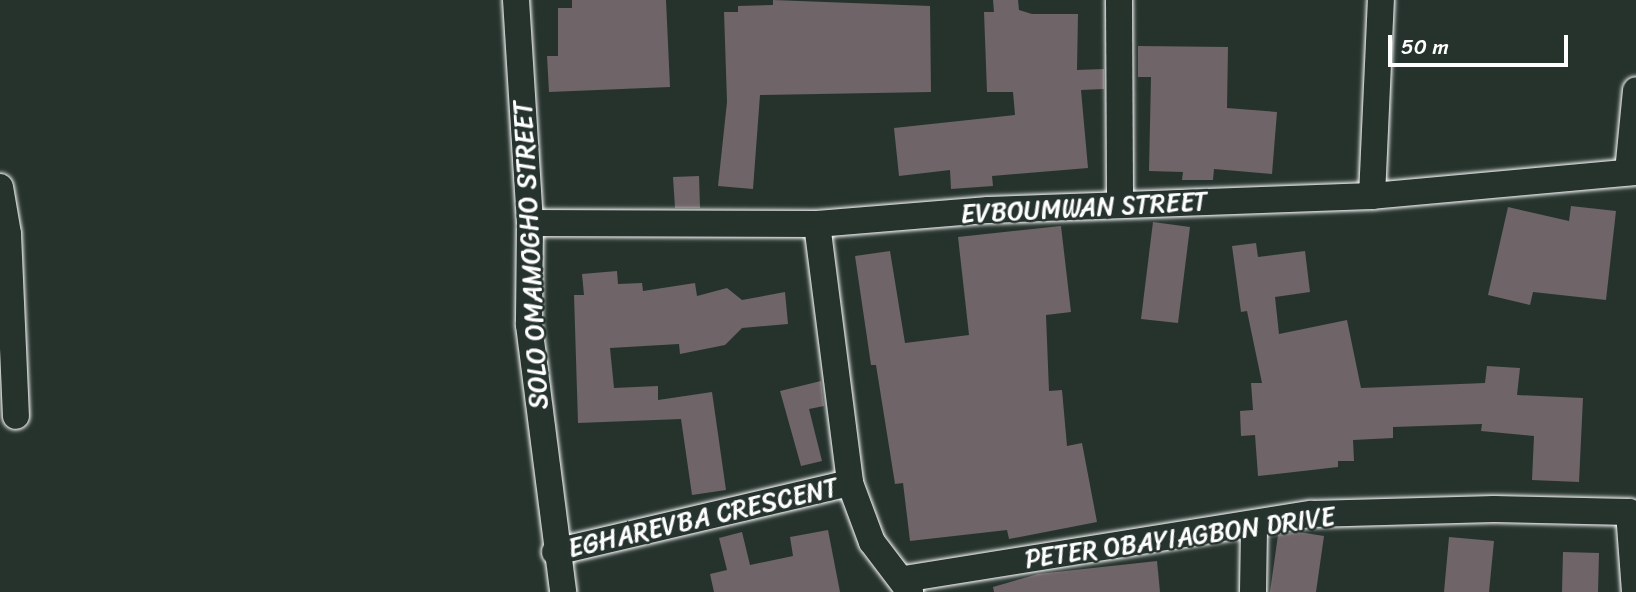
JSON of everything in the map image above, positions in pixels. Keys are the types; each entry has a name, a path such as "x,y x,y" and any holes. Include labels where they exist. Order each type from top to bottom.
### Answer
{"street":[{"name":"SOLO OMAMOGHO STREET","path":"516,0 530,223 529,325 555,552 563,592"},
{"path":"1119,0 1120,205"},
{"path":"1372,196 1381,0"},
{"path":"1632,172 1636,90"},
{"name":"EVBOUMWAN STREET","path":"530,223 817,225 1120,205 1372,196 1632,172"},
{"path":"0,187 8,234 16,416"},
{"path":"817,225 850,484 872,542 907,586"},
{"name":"EGHAREVBA CRESCENT","path":"555,552 850,484"},
{"name":"PETER OBAYIAGBON DRIVE","path":"907,586 1326,514 1629,512 1635,592"},
{"path":"1253,592 1254,526"}],"building":[{"path":"572,0 666,0 670,87 549,92 547,56 558,56 558,8 572,8"},
{"path":"773,0 930,6 931,92 760,95 753,189 718,186 727,102 724,12 738,12 738,6 773,5"},
{"path":"993,0 1018,0 1019,10 1032,14 1078,14 1077,70 1104,69 1104,89 1081,90 1088,168 992,176 993,186 951,189 950,170 899,176 894,128 1015,115 1013,92 987,92 984,12 994,12"},
{"path":"1138,46 1228,47 1227,108 1277,112 1272,174 1214,169 1213,180 1182,180 1183,172 1149,171 1151,77 1138,77"},
{"path":"699,176 700,208 675,208 673,177"},
{"path":"1571,206 1616,211 1606,300 1533,292 1530,305 1488,295 1508,207 1569,221"},
{"path":"1153,222 1190,227 1178,323 1141,319"},
{"path":"1061,226 1071,312 1046,315 1049,391 1062,390 1067,446 1082,443 1097,522 1009,539 1007,530 910,541 903,483 895,484 876,365 871,365 855,256 890,251 905,343 969,335 958,237"},
{"path":"1256,243 1258,257 1305,251 1310,292 1275,297 1279,334 1347,320 1361,388 1485,383 1487,366 1520,368 1517,395 1583,398 1579,482 1532,480 1534,436 1481,431 1482,424 1393,427 1393,438 1353,440 1354,461 1338,461 1338,467 1258,476 1255,435 1241,436 1240,411 1253,410 1251,383 1262,383 1247,311 1241,312 1232,246"},
{"path":"617,271 618,284 642,283 643,291 695,283 697,296 727,288 742,300 785,292 788,324 742,328 725,345 680,354 679,344 610,348 614,388 658,386 658,400 712,392 726,490 692,495 681,419 578,423 574,295 584,295 582,274"},
{"path":"821,381 824,406 809,409 822,461 801,466 780,391"},
{"path":"828,530 840,592 714,592 710,574 727,570 719,538 742,532 750,565 793,556 790,537"},
{"path":"1299,532 1324,536 1316,592 1270,592 1278,535"},
{"path":"1449,537 1494,541 1489,592 1444,592"},
{"path":"1563,552 1599,553 1598,592 1562,592"},
{"path":"1157,561 1160,592 994,592 993,587 1038,574"}]}
